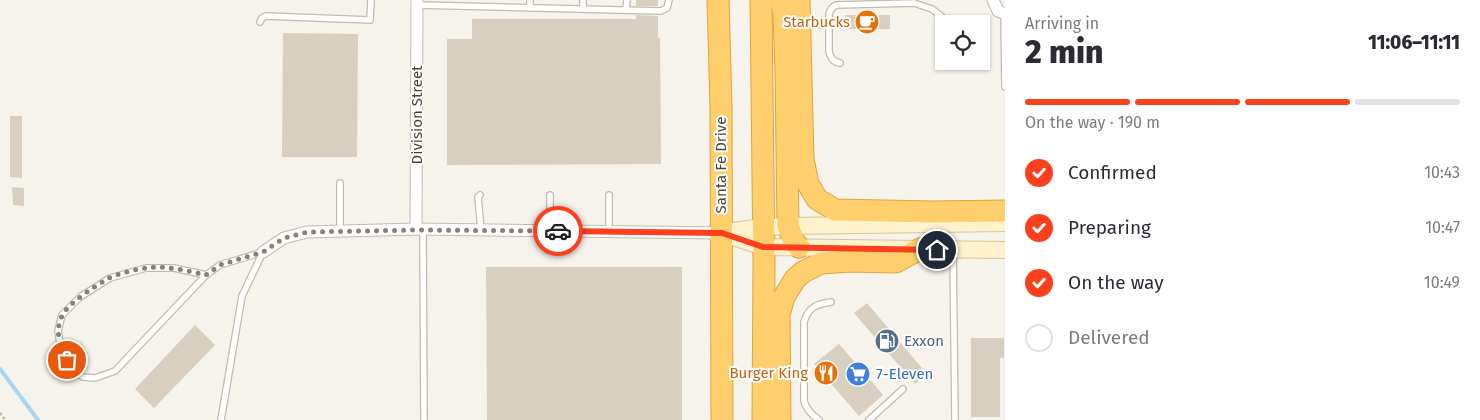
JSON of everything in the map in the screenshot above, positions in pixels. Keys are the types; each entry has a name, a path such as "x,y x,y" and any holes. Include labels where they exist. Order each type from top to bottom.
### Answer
{"highway":[{"name":"Santa Fe Drive","path":"718,0 722,233 722,420"},
{"path":"761,0 763,420"},
{"path":"782,0 786,69 788,226 794,242 799,247"},
{"path":"799,0 803,159 808,184 817,199 835,210 1005,211"},
{"path":"780,420 779,315 784,297 795,279 802,272 821,264 850,261 896,262 920,249"}],"street":[{"path":"993,0 998,11 1005,14"},
{"name":"Division Street","path":"417,3 420,230"},
{"path":"763,237 788,226 1005,223"},
{"path":"263,252 284,238 308,232 420,230 722,233 763,237 799,247 1005,250"}],"lane":[{"path":"260,22 266,16 370,20 371,0"},
{"path":"530,0 530,8"},
{"path":"583,0 583,9"},
{"path":"626,10 627,0"},
{"path":"417,3 477,3 530,8 661,11 667,8 669,0"},
{"path":"840,63 835,62 831,58 829,52 829,13 836,5 914,3 932,9 940,15"},
{"path":"1005,14 1005,87"},
{"path":"340,183 340,231"},
{"path":"480,195 478,197 481,230"},
{"path":"550,195 550,231"},
{"path":"609,195 609,231"},
{"path":"420,230 424,420"},
{"path":"953,250 955,420"},
{"path":"206,275 174,268 146,268 110,278 80,297 62,315 58,331 61,350 72,369 82,377 95,378 115,371 206,275 220,265 263,252"},
{"path":"221,420 242,296 263,252"},
{"path":"819,420 805,406 804,401 804,322 806,315 812,307 831,302"},
{"path":"869,420 903,389"}],"path":[{"path":"0,413 5,420"}],"building":[{"path":"636,0 658,0 658,6 636,6"},
{"path":"636,15 658,16 658,38 660,38 661,164 447,165 447,39 472,39 472,19 636,19"},
{"name":"Starbucks","path":"845,15 890,15 890,29 845,29"},
{"path":"283,33 358,34 357,157 282,157"},
{"path":"10,116 22,116 22,178 10,177"},
{"path":"12,187 24,188 24,206 13,205"},
{"path":"486,267 682,267 682,420 487,420"},
{"path":"867,303 927,374 915,384 854,313"},
{"path":"195,325 215,345 154,408 135,389"},
{"path":"971,338 1004,338 1004,358 1000,358 1000,417 971,417"},
{"path":"839,344 883,395 859,416 814,364"}],"waterway":[{"path":"0,369 38,420"}],"way so far":[{"path":"67,360 61,350 58,331 62,315 80,297 110,278 146,268 174,268 206,275 220,265 263,252 284,238 308,232 416,230 558,231"}],"place":[{"name":"Starbucks","path":"867,22"},
{"name":"Exxon","path":"887,341"},
{"name":"Burger King","path":"826,373"},
{"name":"7-Eleven","path":"858,374"}],"route":[{"path":"558,231 722,233 763,247 937,250"}]}
